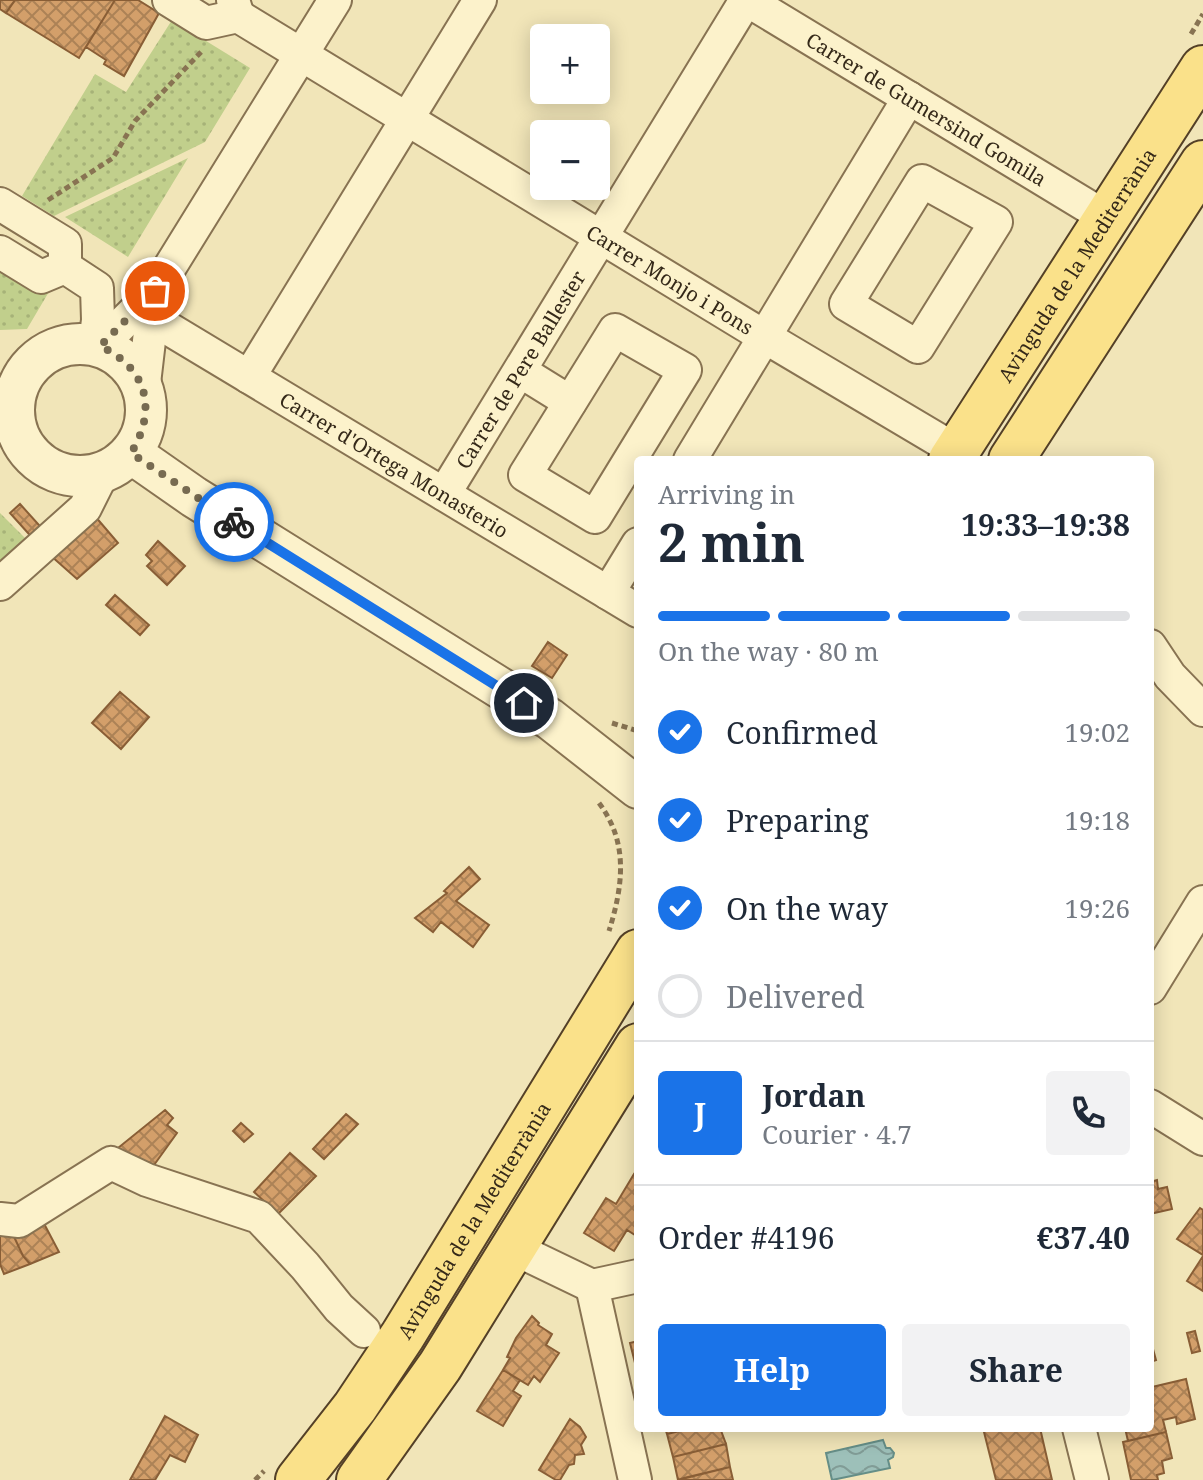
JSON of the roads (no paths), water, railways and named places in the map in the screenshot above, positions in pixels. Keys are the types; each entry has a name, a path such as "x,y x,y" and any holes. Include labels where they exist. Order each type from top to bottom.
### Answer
{"main road":[{"name":"Avinguda de la Mediterrània","path":"954,455 1203,68"},
{"path":"1014,456 1203,163"},
{"name":"Avinguda de la Mediterrània","path":"285,1470 355,1407 403,1335 623,943"},
{"path":"359,1480 407,1416 634,1052"}],"street":[{"path":"169,0 206,23 236,8"},
{"path":"97,345 153,304 335,0"},
{"path":"249,377 480,0"},
{"name":"Carrer de Gumersind Gomila","path":"746,0 1107,218"},
{"name":"Carrer de Pere Ballester","path":"444,494 746,0"},
{"name":"Carrer Monjo i Pons","path":"236,8 302,54 954,455"},
{"path":"692,456 909,98"},
{"path":"922,181 996,222 918,347 846,304 883,243 922,181"},
{"path":"0,204 65,244 65,267"},
{"path":"839,217 883,243"},
{"path":"0,252 41,277 65,267"},
{"path":"65,267 97,288 97,345"},
{"path":"143,392 153,304"},
{"name":"Carrer d'Ortega Monasterio","path":"153,304 249,377 634,609"},
{"path":"615,330 685,370 595,517 525,475 570,402 615,330"},
{"path":"0,584 85,508 116,463 141,437 147,404 141,381 131,366 116,353 97,345 75,343 56,348 10,373 15,396 8,422 27,451 40,464 60,474 80,477 116,463 194,497 550,719 634,785"},
{"path":"520,371 570,402"},
{"path":"608,593 634,551"},
{"path":"1154,652 1170,676 1203,710"},
{"path":"1154,982 1203,902"},
{"path":"1154,1108 1203,1139"},
{"path":"0,1219 19,1221 111,1163 147,1180 259,1217 339,1308 364,1331"},
{"path":"513,1248 592,1286 634,1277"},
{"path":"592,1286 635,1480"},
{"path":"381,1480 394,1458 407,1416"},
{"path":"1080,1432 1092,1480"}],"water":[{"path":"883,1440 886,1448 894,1453 888,1460 890,1468 832,1480 826,1453"}]}
